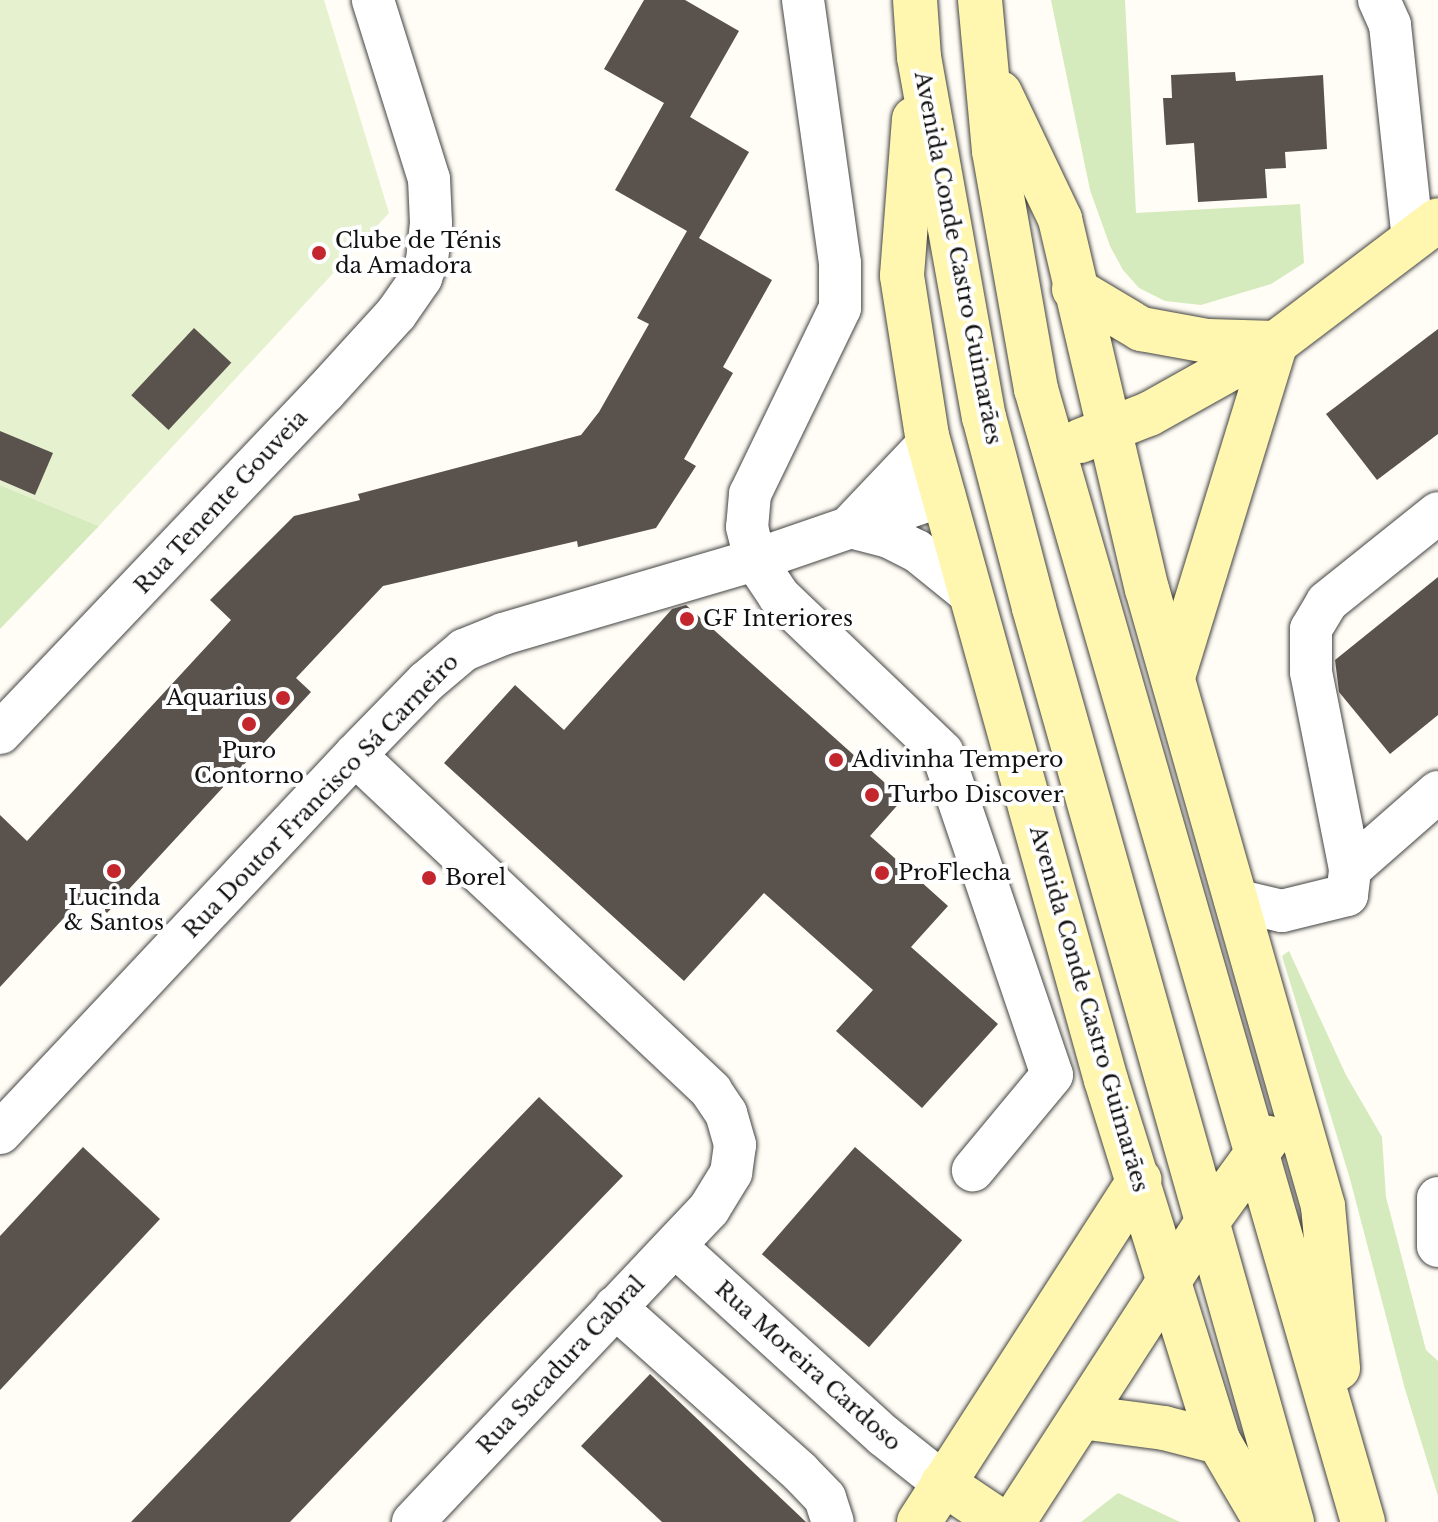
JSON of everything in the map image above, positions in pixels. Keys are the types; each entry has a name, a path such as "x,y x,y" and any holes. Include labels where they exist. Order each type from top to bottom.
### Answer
{"main road":[{"name":"Avenida Conde Castro Guimarães","path":"915,0 919,57 984,417 1034,608 1292,1522"},
{"path":"980,0 983,59 994,151 1036,389 1363,1522"},
{"name":"Avenida Conde Castro Guimarães","path":"919,57 902,276 929,443 1106,1080 1123,1125 1219,1442 1266,1522"},
{"path":"983,59 1060,219 1108,430 1173,677 1323,1206 1347,1464"},
{"path":"944,495 1149,414 1276,343 1425,229"},
{"path":"1074,289 1141,329 1208,341 1276,343"},
{"path":"1173,677 1276,343"},
{"path":"1013,1522 1207,1222 1293,1104"},
{"path":"1123,1125 1256,1154"},
{"path":"919,1522 1139,1180"},
{"path":"1081,1417 1194,1433 1219,1442"},
{"path":"943,1483 1001,1522"}],"street":[{"name":"Rua Tenente Gouveia","path":"0,733 396,314 415,290 427,261 431,212 429,179 373,0"},
{"path":"803,0 843,286 840,308 750,494 747,527 755,560 779,596 942,752 1052,1075 973,1170"},
{"path":"1379,0 1390,25 1425,229"},
{"name":"Rua Doutor Francisco Sá Carneiro","path":"850,527 929,443"},
{"name":"Rua Doutor Francisco Sá Carneiro","path":"0,1133 355,755 446,663 482,641 755,560 944,495"},
{"path":"1235,900 1282,911 1347,895 1350,869 1311,672 1311,629 1327,602 1438,513"},
{"path":"850,527 910,546 934,561 969,593"},
{"name":"Rua Sacadura Cabral","path":"355,755 711,1091 726,1113 735,1145 731,1173 709,1209 413,1522"},
{"path":"1350,869 1438,792"},
{"path":"1438,1198 1438,1246"},
{"name":"Rua Moreira Cardoso","path":"675,1246 884,1436 943,1483"},
{"path":"615,1307 800,1472 825,1498 833,1522"}],"green space":[{"path":"0,0 324,0 389,213 99,526 0,485"},
{"path":"1051,0 1125,0 1136,213 1300,204 1304,263 1271,284 1201,305 1165,301 1139,288 1123,270 1110,246 1090,190"},
{"path":"0,485 99,526 0,629"},
{"path":"1289,951 1346,1075 1382,1137 1386,1197 1426,1350 1438,1361 1438,1496 1405,1389 1350,1179 1282,956"},
{"path":"1118,1493 1180,1522 1081,1522"}],"building":[{"path":"644,0 685,0 739,31 690,117 749,152 699,238 772,280 723,367 733,373 684,459 696,466 656,528 578,547 577,541 383,586 296,678 311,692 107,913 86,894 0,987 0,815 27,841 231,620 210,600 294,516 360,500 358,494 581,435 599,412 649,324 637,318 687,231 615,190 664,103 604,69"},
{"path":"1235,72 1236,81 1323,75 1327,149 1285,152 1286,168 1265,169 1267,198 1198,202 1194,143 1166,145 1163,98 1172,98 1171,75"},
{"path":"194,328 231,363 169,430 131,395"},
{"path":"1438,329 1438,434 1377,480 1326,414"},
{"path":"0,431 53,453 35,495 0,480"},
{"path":"1438,577 1438,715 1390,754 1339,692 1335,660"},
{"path":"686,605 903,799 870,836 948,906 911,947 998,1024 922,1108 836,1031 873,990 764,893 684,981 444,763 515,685 564,730 672,609"},
{"path":"539,1097 623,1176 290,1522 131,1522"},
{"path":"83,1147 160,1219 0,1390 0,1236"},
{"path":"855,1147 962,1240 869,1347 762,1254"},
{"path":"650,1374 806,1522 662,1522 581,1446"}],"place":[{"name":"Clube de Ténis da Amadora","path":"319,253"},
{"name":"GF Interiores","path":"687,619"},
{"name":"Aquarius","path":"283,698"},
{"name":"Puro Contorno","path":"249,724"},
{"name":"Adivinha Tempero","path":"836,760"},
{"name":"Turbo Discover","path":"872,795"},
{"name":"Lucinda & Santos","path":"114,871"},
{"name":"ProFlecha","path":"882,873"},
{"name":"Borel","path":"429,878"}]}
